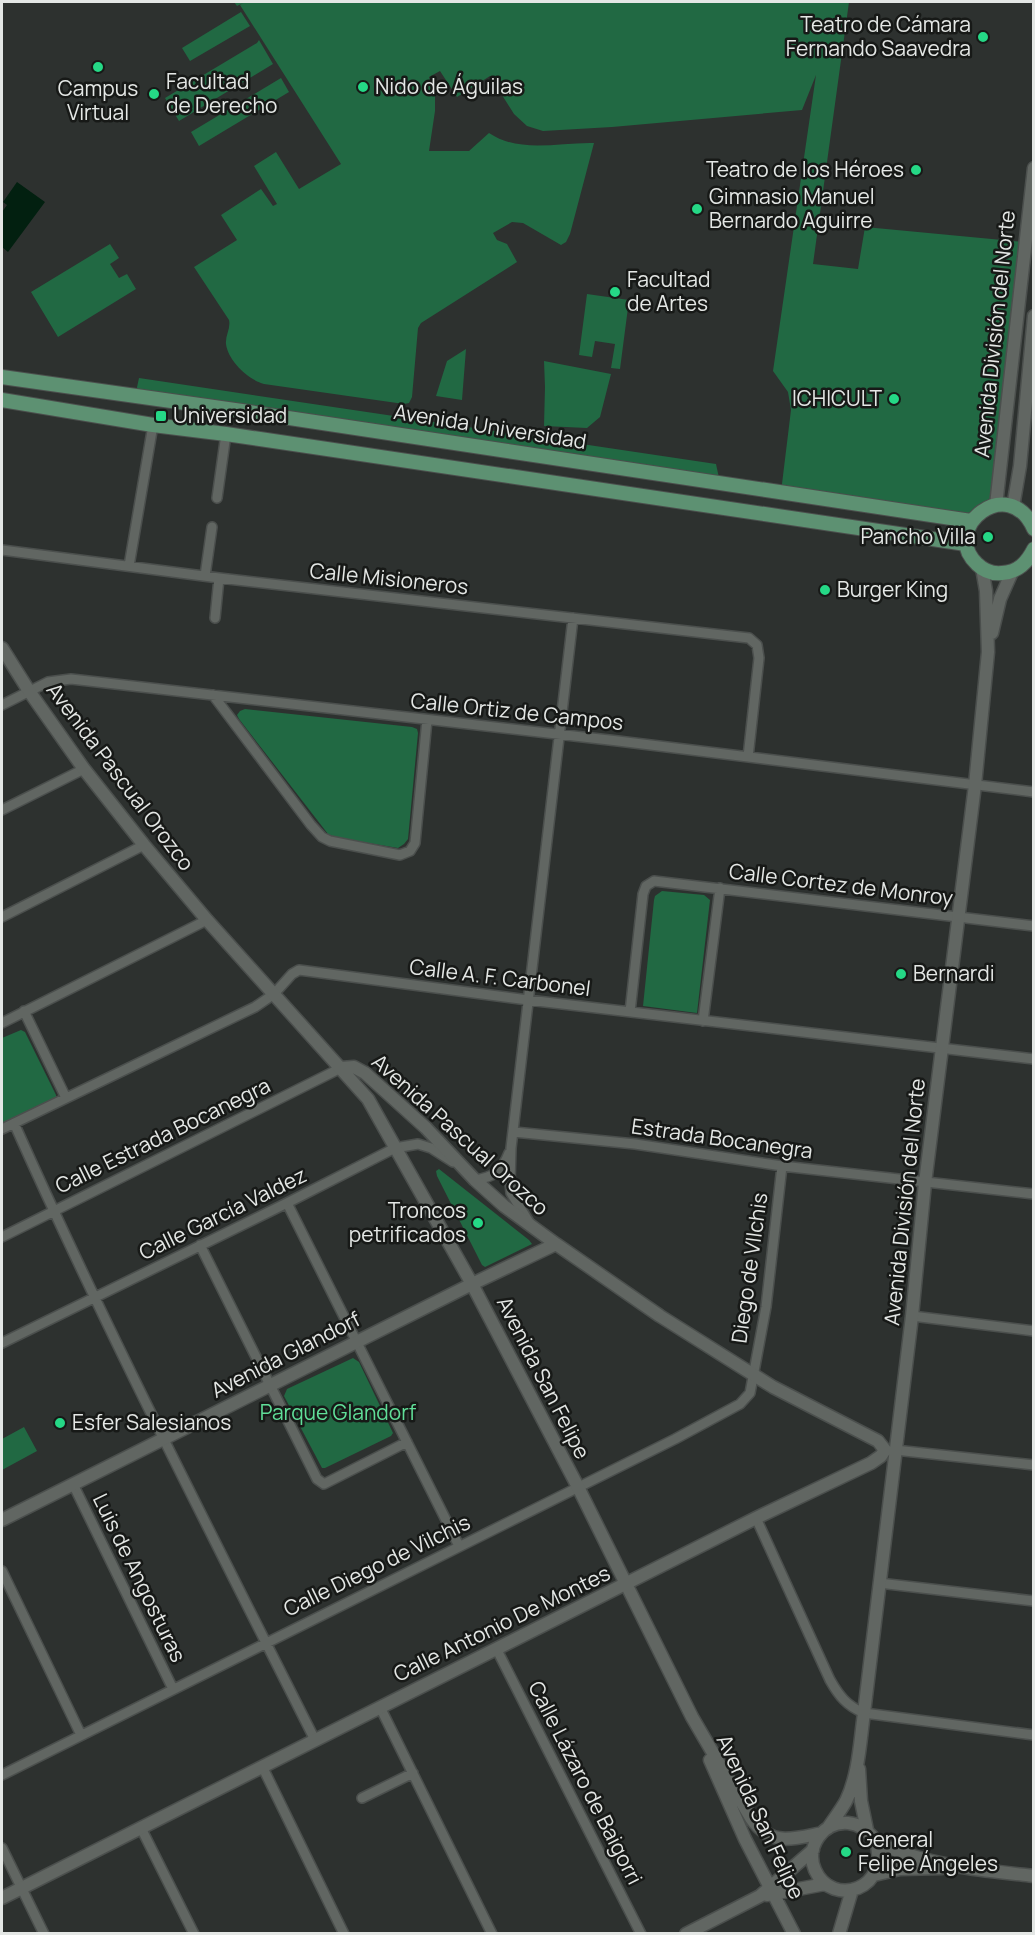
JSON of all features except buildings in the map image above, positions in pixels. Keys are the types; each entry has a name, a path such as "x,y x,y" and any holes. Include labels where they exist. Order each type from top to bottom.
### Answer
{"main road":[{"name":"Avenida División del Norte","path":"996,505 1034,168"},
{"name":"Avenida División del Norte","path":"1013,507 1020,466 1034,316"},
{"name":"Avenida Universidad","path":"2,377 971,521"},
{"path":"2,400 153,425 966,544"},
{"path":"1033,550 1021,567 1012,572 1000,574 982,568 974,562 966,544 971,521 978,513 996,505 1013,507 1023,513 1034,529"},
{"name":"Avenida División del Norte","path":"982,568 986,591 988,652"},
{"name":"Avenida División del Norte","path":"825,1830 849,1794 858,1756 879,1583 890,1450 912,1316 925,1183 975,785 988,652 1000,599 1012,572"},
{"name":"Avenida Pascual Orozco","path":"2,648 84,769 144,845 207,920 341,1068 354,1067 365,1073 426,1128 461,1166 504,1206 556,1244 660,1316 753,1375 878,1441 890,1450"},
{"name":"Avenida San Felipe","path":"341,1068 368,1099 472,1284 578,1487 692,1717 743,1806 762,1832 770,1837 784,1839 825,1830"},
{"name":"Avenida Glandorf","path":"2,1520 357,1341 556,1244"},
{"name":"Calle Antonio De Montes","path":"2,1898 496,1648 871,1463 890,1450"},
{"name":"Avenida San Felipe","path":"692,1717 729,1805 794,1934"},
{"name":"Avenida División del Norte","path":"858,1756 861,1801 871,1835"},
{"path":"825,1884 814,1869 813,1850 816,1840 825,1830 837,1824 858,1825 901,1853 958,1868"},
{"path":"686,1934 772,1890 825,1884 843,1890 852,1890 868,1882 879,1864 879,1851 871,1835"},
{"path":"772,1890 813,1850"},
{"path":"874,1875 900,1869 958,1868 1034,1876"},
{"path":"839,1934 852,1890"}],"street":[{"path":"1013,340 1032,342"},
{"path":"129,566 153,425"},
{"path":"217,498 226,434"},
{"path":"205,576 212,527"},
{"name":"Calle Misioneros","path":"2,550 219,578 749,638 757,645 759,658 748,758"},
{"path":"215,618 219,578"},
{"path":"533,1227 512,1193 511,1148 573,618"},
{"name":"Calle Ortiz de Campos","path":"2,705 48,682 63,679 560,735 1034,792"},
{"path":"213,695 304,817 322,837 330,841 400,855 410,851 415,843 427,720"},
{"path":"2,810 84,769"},
{"path":"2,917 144,845"},
{"name":"Calle Cortez de Monroy","path":"630,1012 642,894 646,886 654,880 1034,926"},
{"path":"704,1021 720,888"},
{"path":"2,1023 207,920"},
{"name":"Calle A. F. Carbonel","path":"2,1129 255,1007 274,994 292,974 299,970 528,1000 1034,1059"},
{"path":"24,1011 66,1098"},
{"name":"Calle Estrada Bocanegra","path":"2,1237 341,1068"},
{"path":"14,1123 95,1297 315,1740"},
{"name":"Estrada Bocanegra","path":"514,1132 635,1144 782,1166 925,1183"},
{"name":"Calle García Valdez","path":"2,1343 395,1148 412,1144 425,1146 461,1166"},
{"path":"475,1180 488,1178 498,1173 511,1148"},
{"name":"Diego de VIlchis","path":"753,1375 766,1307 782,1166"},
{"path":"925,1183 1034,1194"},
{"path":"287,1203 459,1546"},
{"path":"201,1245 317,1479 321,1482 328,1482 407,1442"},
{"path":"912,1316 1034,1330"},
{"name":"Calle Diego de Vilchis","path":"2,1775 740,1404 750,1393 753,1375"},
{"path":"890,1450 1034,1465"},
{"name":"Luis de Angosturas","path":"73,1484 173,1689"},
{"path":"756,1518 833,1687 842,1700 864,1713 1034,1735"},
{"path":"2,1571 81,1735"},
{"path":"879,1583 1034,1601"},
{"name":"Calle Lázaro de Baigorri","path":"496,1648 642,1934"},
{"path":"380,1707 492,1934"},
{"path":"262,1766 344,1934"},
{"path":"362,1798 413,1773"},
{"path":"141,1828 194,1934"},
{"path":"2,1848 44,1934"}],"green space":[{"path":"234,2 849,2 813,264 858,269 865,227 1024,242 996,505 971,521 781,492 791,410 788,392 773,371 816,75 802,110 543,131 527,126 514,114 490,76 457,97 440,71 429,77 435,96 435,111 429,151 469,151 489,133 501,139 527,145 594,143 566,242 561,245 523,223 512,222 493,233 497,240 507,244 517,262 421,323 418,328 412,397 409,403 258,382 240,369 231,357 226,344 229,320 194,267 237,240 221,215 261,189 273,206 277,204 254,166 276,152 299,189 341,164 240,5 243,3 237,6"},
{"path":"241,12 250,26 190,61 182,48"},
{"path":"259,40 273,64 179,121 165,98"},
{"path":"281,78 289,92 199,146 191,132"},
{"path":"110,244 119,258 110,264 119,278 127,274 136,289 58,337 31,292"},
{"path":"587,294 629,300 620,369 611,368 615,344 595,341 592,357 579,355"},
{"path":"466,349 462,400 436,396 447,361"},
{"path":"544,361 611,374 600,417 587,428 544,426"},
{"path":"139,378 716,464 719,478 136,392"},
{"path":"245,709 417,729 408,839 404,844 398,848 333,837 328,834 239,719 237,715"},
{"path":"662,891 704,895 710,900 697,1013 643,1006 654,900 655,896"},
{"path":"21,1030 25,1032 56,1099 2,1127 2,1038"},
{"path":"439,1169 532,1244 485,1267 482,1265 437,1176 436,1171"},
{"name":"Parque Glandorf","path":"353,1358 359,1362 393,1433 391,1436 322,1468 284,1396 287,1389"},
{"path":"24,1427 37,1451 2,1470 2,1439"}],"shaded area":[{"path":"17,182 45,202 8,252 2,247 2,212 7,205 3,202"}],"place":[{"name":"Teatro de Cámara Fernando Saavedra","path":"983,37"},
{"name":"Campus Virtual","path":"98,67"},
{"name":"Nido de Águilas","path":"363,87"},
{"name":"Facultad de Derecho","path":"154,94"},
{"name":"Teatro de los Héroes","path":"916,170"},
{"name":"Gimnasio Manuel Bernardo Aguirre","path":"697,209"},
{"name":"Facultad de Artes","path":"615,292"},
{"name":"ICHICULT","path":"894,399"},
{"name":"Universidad","path":"161,416"},
{"name":"Pancho Villa","path":"988,537"},
{"name":"Burger King","path":"825,590"},
{"name":"Bernardi","path":"901,974"},
{"name":"Troncos petrificados","path":"478,1223"},
{"name":"Esfer Salesianos","path":"60,1423"},
{"name":"General Felipe Ángeles","path":"846,1852"}]}
